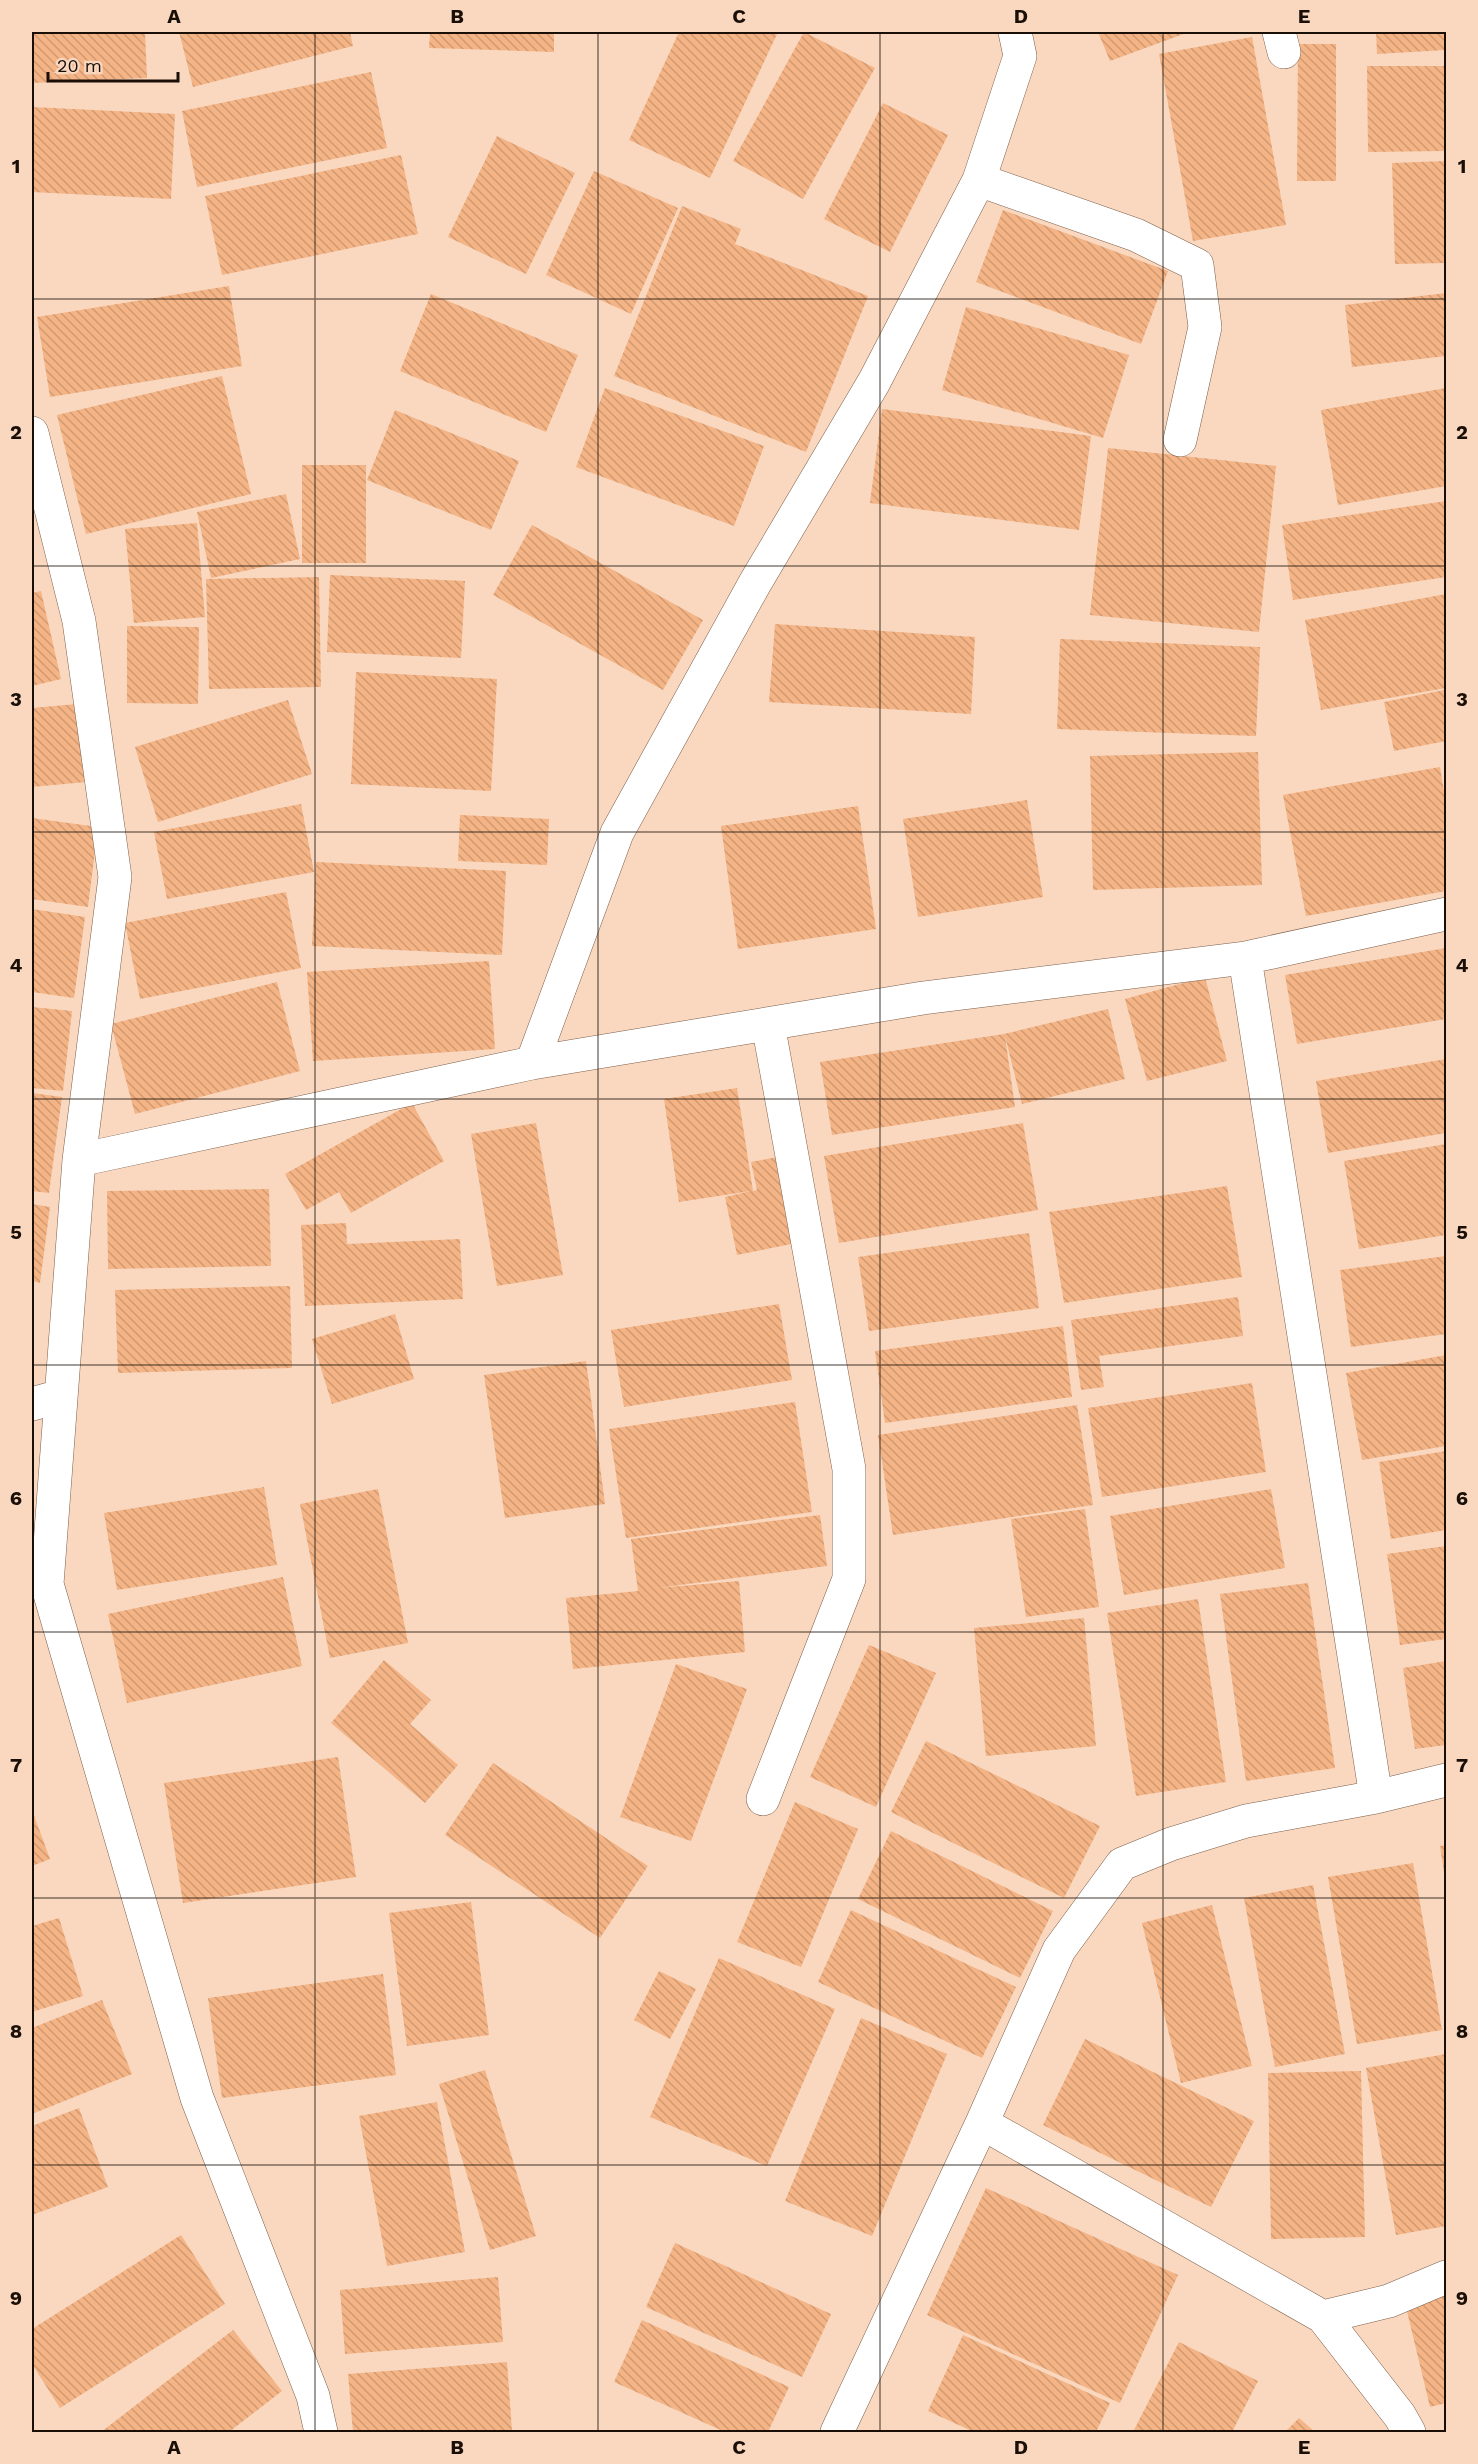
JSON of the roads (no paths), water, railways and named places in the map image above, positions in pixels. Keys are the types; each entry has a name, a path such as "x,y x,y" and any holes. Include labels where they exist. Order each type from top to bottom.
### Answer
{"street":[{"path":"532,1063 617,833 755,583 874,382 979,180 1020,56 1015,32"},
{"path":"979,180 1136,235 1197,265 1205,327 1180,440"},
{"path":"32,433 79,621 115,876 46,1400 47,1584 197,2098 313,2396 321,2433"},
{"path":"79,1160 532,1063 924,998 1245,958 1446,914"},
{"path":"1245,958 1376,1797"},
{"path":"763,1799 849,1579 849,1469 768,1024"},
{"path":"837,2433 982,2123 1059,1950 1122,1864 1171,1844 1246,1821 1376,1797 1446,1780"},
{"path":"982,2123 1323,2317 1400,2416 1409,2433"},
{"path":"1323,2317 1389,2301 1446,2277"}]}
